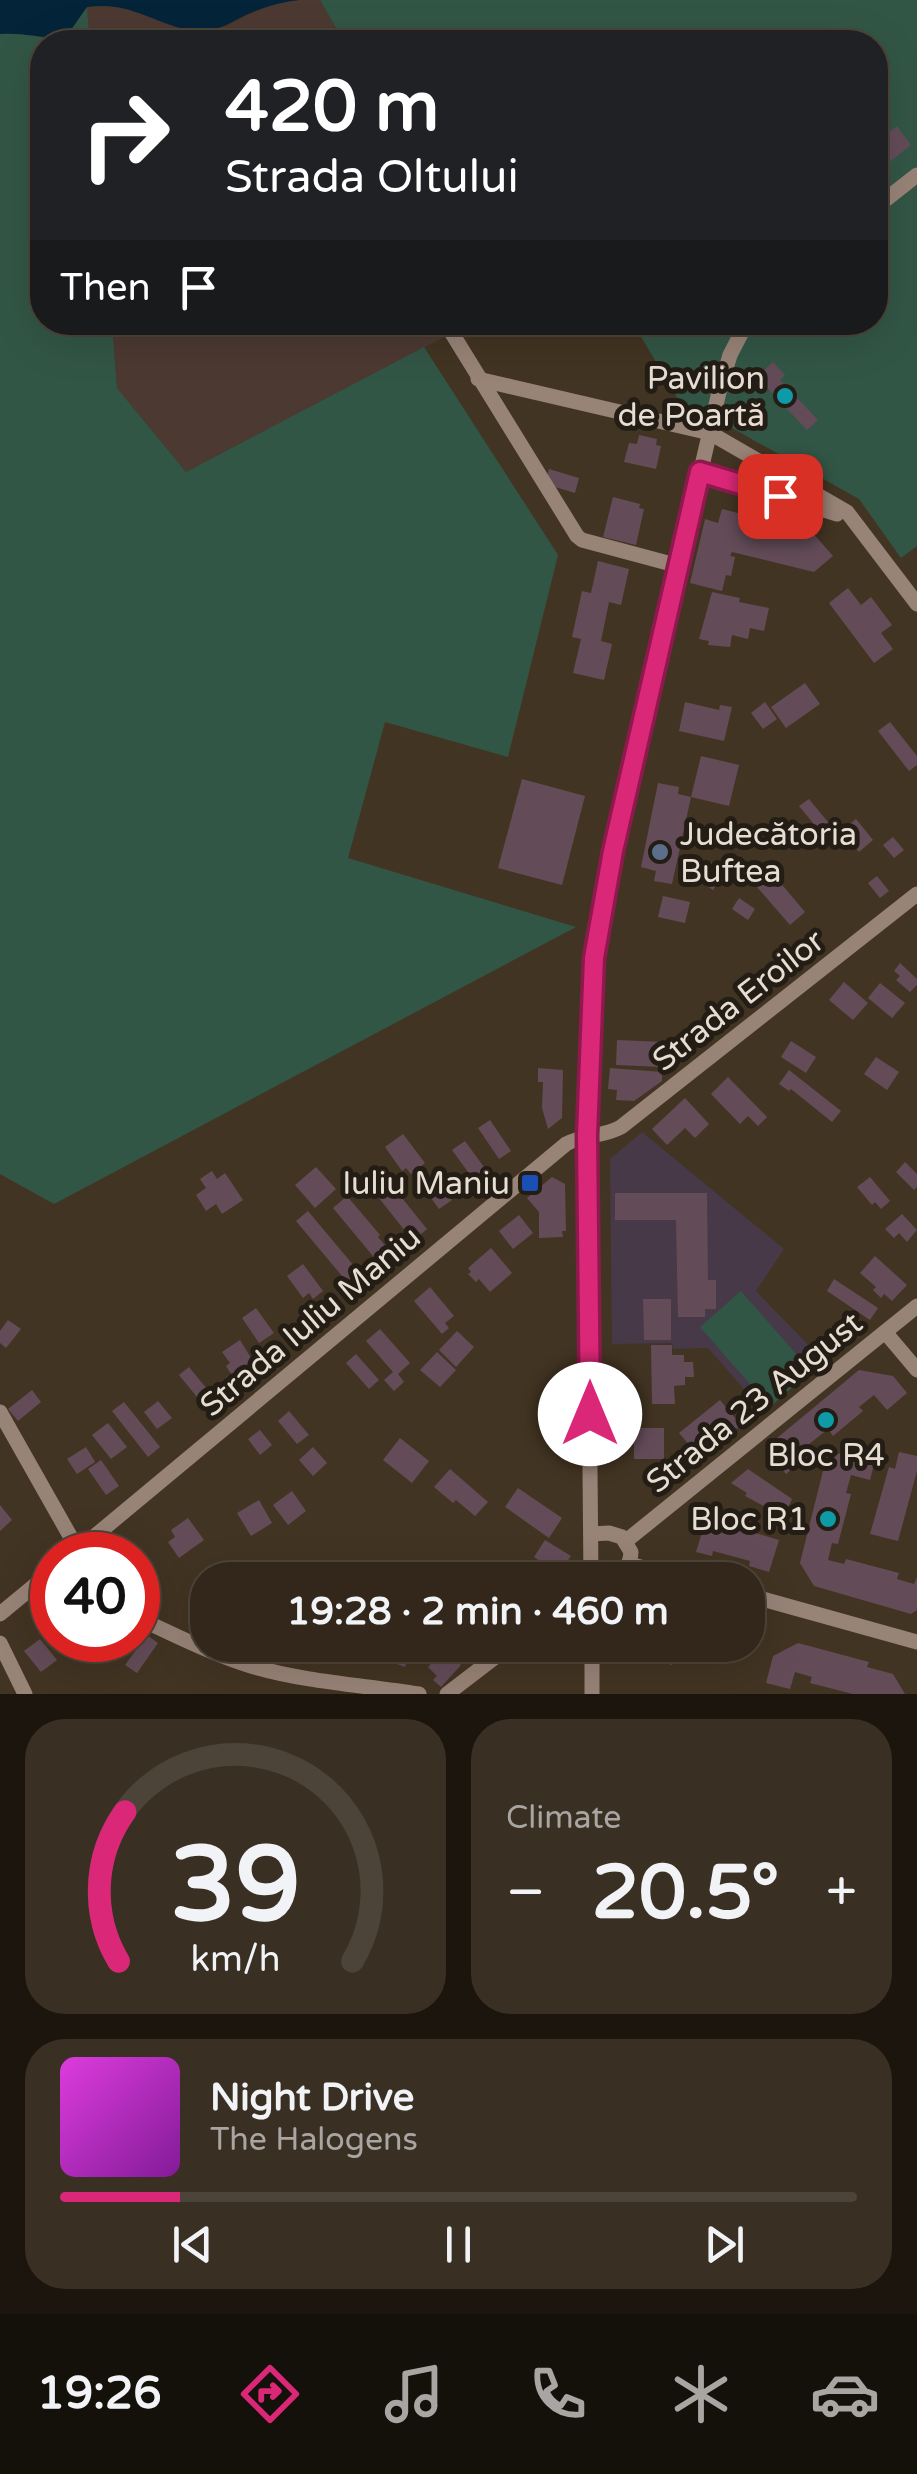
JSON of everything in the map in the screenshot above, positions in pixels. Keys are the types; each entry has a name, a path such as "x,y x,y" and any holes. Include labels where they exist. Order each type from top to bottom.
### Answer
{"street":[{"path":"888,197 917,174"},
{"path":"452,335 576,536 679,566"},
{"path":"590,1562 587,1135 590,1006 598,930 700,472 730,355 740,335"},
{"path":"478,380 710,433 842,508 917,604"},
{"path":"700,472 854,521"},
{"name":"Strada Eroilor","path":"587,1135 621,1127 917,894"},
{"name":"Strada Iuliu Maniu","path":"99,1532 566,1144 587,1135"},
{"name":"Strada 23 August","path":"626,1541 917,1306"},
{"path":"885,1332 917,1370"},
{"path":"0,1412 64,1532"},
{"path":"591,1534 615,1534 626,1541 630,1562"},
{"path":"0,1614 30,1591"},
{"path":"765,1600 917,1642"},
{"path":"160,1628 252,1666 419,1694"},
{"path":"0,1642 25,1694"},
{"path":"447,1694 488,1662"},
{"path":"592,1662 592,1694"}],"shaded area":[{"path":"320,0 337,30 89,30 87,7 104,4 224,27 279,2"},
{"path":"113,335 448,335 186,472 117,388"},
{"path":"642,1132 784,1249 756,1291 823,1360 764,1412 708,1348 673,1349 672,1343 612,1344 610,1159"}],"green space":[{"path":"320,0 917,0 917,546 901,558 859,499 723,423 686,413 640,335 888,335 888,30 337,30"},
{"path":"87,7 89,30 57,30"},
{"path":"0,34 30,35 30,335 113,335 117,388 186,472 424,347 558,555 508,757 385,722 348,858 576,927 54,1204 0,1174"},
{"path":"741,1291 811,1371 770,1407 700,1327"}],"water":[{"path":"0,0 299,0 265,7 208,30 173,26 134,11 104,6 87,7 71,30 0,34"}],"building":[{"path":"897,126 911,145 888,163 888,133"},
{"name":"Pavilion de Poartă","path":"773,362 785,375 780,380 818,420 807,430 757,377"},
{"path":"639,435 657,439 656,445 661,446 656,469 624,462 629,443 637,444"},
{"path":"549,469 579,478 575,493 545,484"},
{"path":"613,497 640,504 639,508 644,509 636,545 603,537"},
{"path":"722,509 811,531 833,556 814,572 732,552 730,556 735,557 731,576 726,575 722,591 690,583 705,519 718,523"},
{"path":"598,561 629,569 621,605 609,602 601,641 612,644 604,680 573,673 581,639 572,637 582,591 591,593"},
{"path":"848,588 861,605 871,597 892,625 881,633 893,649 874,663 829,603"},
{"path":"712,592 769,608 764,631 750,628 748,639 732,635 730,647 708,645 709,641 699,639"},
{"path":"805,683 820,704 786,728 771,707"},
{"path":"685,702 719,710 720,705 732,707 724,741 679,731"},
{"path":"765,702 777,719 763,729 751,713"},
{"path":"890,722 917,756 917,765 909,771 878,731"},
{"path":"701,756 739,765 729,806 691,797"},
{"path":"522,779 585,796 562,885 498,868"},
{"path":"658,783 679,787 678,794 691,797 672,884 654,881 656,871 641,867"},
{"path":"809,799 837,833 827,840 799,806"},
{"path":"856,819 873,840 859,852 841,831"},
{"path":"893,837 904,850 894,858 883,845"},
{"path":"711,862 725,871 713,890 699,881"},
{"path":"773,874 805,912 790,925 757,887"},
{"path":"877,876 889,891 880,898 868,883"},
{"path":"663,896 690,902 685,923 658,917"},
{"path":"739,898 755,909 748,920 732,909"},
{"path":"900,963 917,979 910,992 896,980 900,976 894,971"},
{"path":"844,982 868,1003 853,1020 829,1000"},
{"path":"880,983 905,1003 892,1018 868,998"},
{"path":"684,1034 695,1050 684,1058 673,1042"},
{"path":"617,1040 664,1042 662,1067 616,1065"},
{"path":"791,1041 816,1057 806,1073 781,1057"},
{"path":"876,1057 899,1072 887,1090 864,1074"},
{"path":"538,1068 563,1070 562,1118 548,1129 542,1108 543,1082 538,1082"},
{"path":"610,1068 662,1072 662,1081 634,1101 616,1100 617,1090 608,1089"},
{"path":"789,1070 841,1111 832,1122 779,1084"},
{"path":"728,1077 767,1117 758,1126 748,1116 740,1124 711,1094"},
{"path":"685,1098 709,1124 695,1138 685,1128 667,1145 652,1129"},
{"path":"490,1120 511,1151 499,1159 478,1128"},
{"path":"403,1134 425,1163 411,1174 406,1168 402,1171 385,1147"},
{"path":"465,1141 489,1174 476,1183 452,1150"},
{"path":"905,1162 917,1174 914,1190 896,1172"},
{"path":"316,1167 336,1189 315,1208 295,1185"},
{"path":"212,1171 217,1179 225,1173 243,1200 222,1214 216,1204 206,1211 196,1195 206,1188 200,1179"},
{"path":"435,1174 452,1200 439,1209 421,1184"},
{"path":"552,1177 565,1184 566,1231 562,1231 563,1237 539,1238 539,1212 527,1198"},
{"path":"870,1177 890,1201 881,1209 875,1202 872,1205 857,1187"},
{"path":"389,1182 427,1229 413,1241 375,1193"},
{"path":"615,1193 707,1193 708,1280 716,1280 716,1309 705,1309 705,1317 678,1317 676,1220 615,1220"},
{"path":"347,1196 395,1257 382,1267 333,1208"},
{"path":"308,1211 364,1278 352,1288 296,1221"},
{"path":"902,1214 917,1230 907,1242 899,1233 894,1238 885,1229"},
{"path":"519,1215 533,1233 513,1249 499,1231"},
{"path":"491,1248 512,1273 490,1292 479,1279 476,1282 468,1274 468,1268"},
{"path":"875,1256 907,1285 892,1301 884,1294 881,1298 873,1290 876,1287 860,1273"},
{"path":"303,1264 323,1291 313,1299 309,1293 303,1298 287,1276"},
{"path":"834,1279 878,1308 870,1320 827,1291"},
{"path":"430,1287 454,1316 445,1323 449,1328 442,1334 414,1301"},
{"path":"643,1299 671,1299 671,1340 644,1340"},
{"path":"256,1308 274,1333 259,1343 242,1318"},
{"path":"8,1320 21,1329 6,1348 0,1343 0,1331"},
{"path":"380,1329 410,1363 398,1374 404,1382 394,1391 384,1380 393,1372 366,1341"},
{"path":"457,1331 474,1347 456,1367 439,1350"},
{"path":"240,1340 254,1363 233,1377 222,1352"},
{"path":"651,1345 672,1345 672,1355 684,1355 684,1362 693,1362 694,1377 685,1377 685,1385 674,1386 675,1404 652,1404"},
{"path":"437,1352 456,1370 440,1387 420,1370"},
{"path":"356,1354 379,1380 369,1389 346,1363"},
{"path":"189,1367 207,1389 197,1397 179,1375"},
{"name":"Bloc R4","path":"859,1370 893,1376 907,1393 887,1410 874,1395 859,1407 863,1411 833,1436 828,1429 808,1445 814,1458 786,1474 765,1448"},
{"path":"32,1390 41,1402 18,1421 8,1409"},
{"path":"720,1400 741,1425 701,1459 679,1433"},
{"path":"158,1401 172,1418 157,1429 144,1412"},
{"path":"124,1402 160,1447 148,1457 112,1411"},
{"path":"289,1411 309,1435 297,1444 278,1421"},
{"path":"108,1423 127,1447 111,1459 92,1435"},
{"path":"634,1428 664,1428 664,1459 634,1459"},
{"path":"260,1430 272,1445 260,1455 248,1439"},
{"path":"400,1438 429,1461 412,1483 383,1460"},
{"path":"86,1447 95,1462 77,1474 67,1459"},
{"path":"313,1447 327,1463 313,1476 299,1460"},
{"name":"Bloc R1","path":"847,1448 876,1456 870,1480 851,1475 846,1493 851,1494 838,1544 832,1543 828,1560 844,1564 846,1559 899,1573 897,1579 914,1584 917,1577 917,1610 911,1614 814,1586 800,1563 825,1463"},
{"path":"899,1452 917,1456 917,1471 898,1541 870,1534 889,1467 895,1469"},
{"path":"101,1460 119,1486 106,1495 88,1469"},
{"path":"450,1469 488,1502 475,1516 434,1487"},
{"path":"748,1469 792,1499 784,1517 745,1496 747,1493 731,1483"},
{"path":"518,1488 562,1518 549,1538 505,1507"},
{"path":"292,1491 306,1511 288,1525 273,1505"},
{"path":"259,1500 272,1523 251,1536 237,1513"},
{"path":"0,1505 12,1520 0,1531"},
{"path":"188,1518 204,1540 179,1558 168,1542 175,1537 171,1530"},
{"path":"714,1521 779,1540 769,1572 765,1571 765,1562 750,1562 713,1551 712,1556 696,1552 704,1526 712,1528"},
{"path":"545,1540 571,1556 567,1562 541,1562 534,1557"},
{"path":"798,1643 869,1662 867,1667 893,1674 905,1694 853,1694 810,1683 812,1677 795,1672 790,1689 766,1683 773,1656"},
{"path":"33,1662 54,1662 41,1672"},
{"path":"127,1662 145,1662 137,1673 125,1665"},
{"path":"433,1662 461,1665 441,1687 428,1667"}],"place":[{"name":"Pavilion de Poartă","path":"785,396"},
{"name":"Judecătoria Buftea","path":"660,852"},
{"name":"Iuliu Maniu","path":"530,1183"},
{"name":"Bloc R4","path":"826,1420"},
{"name":"Bloc R1","path":"828,1519"}],"route":[{"path":"590,1414 590,1006 600,917 613,851 700,472 780,496"}]}
